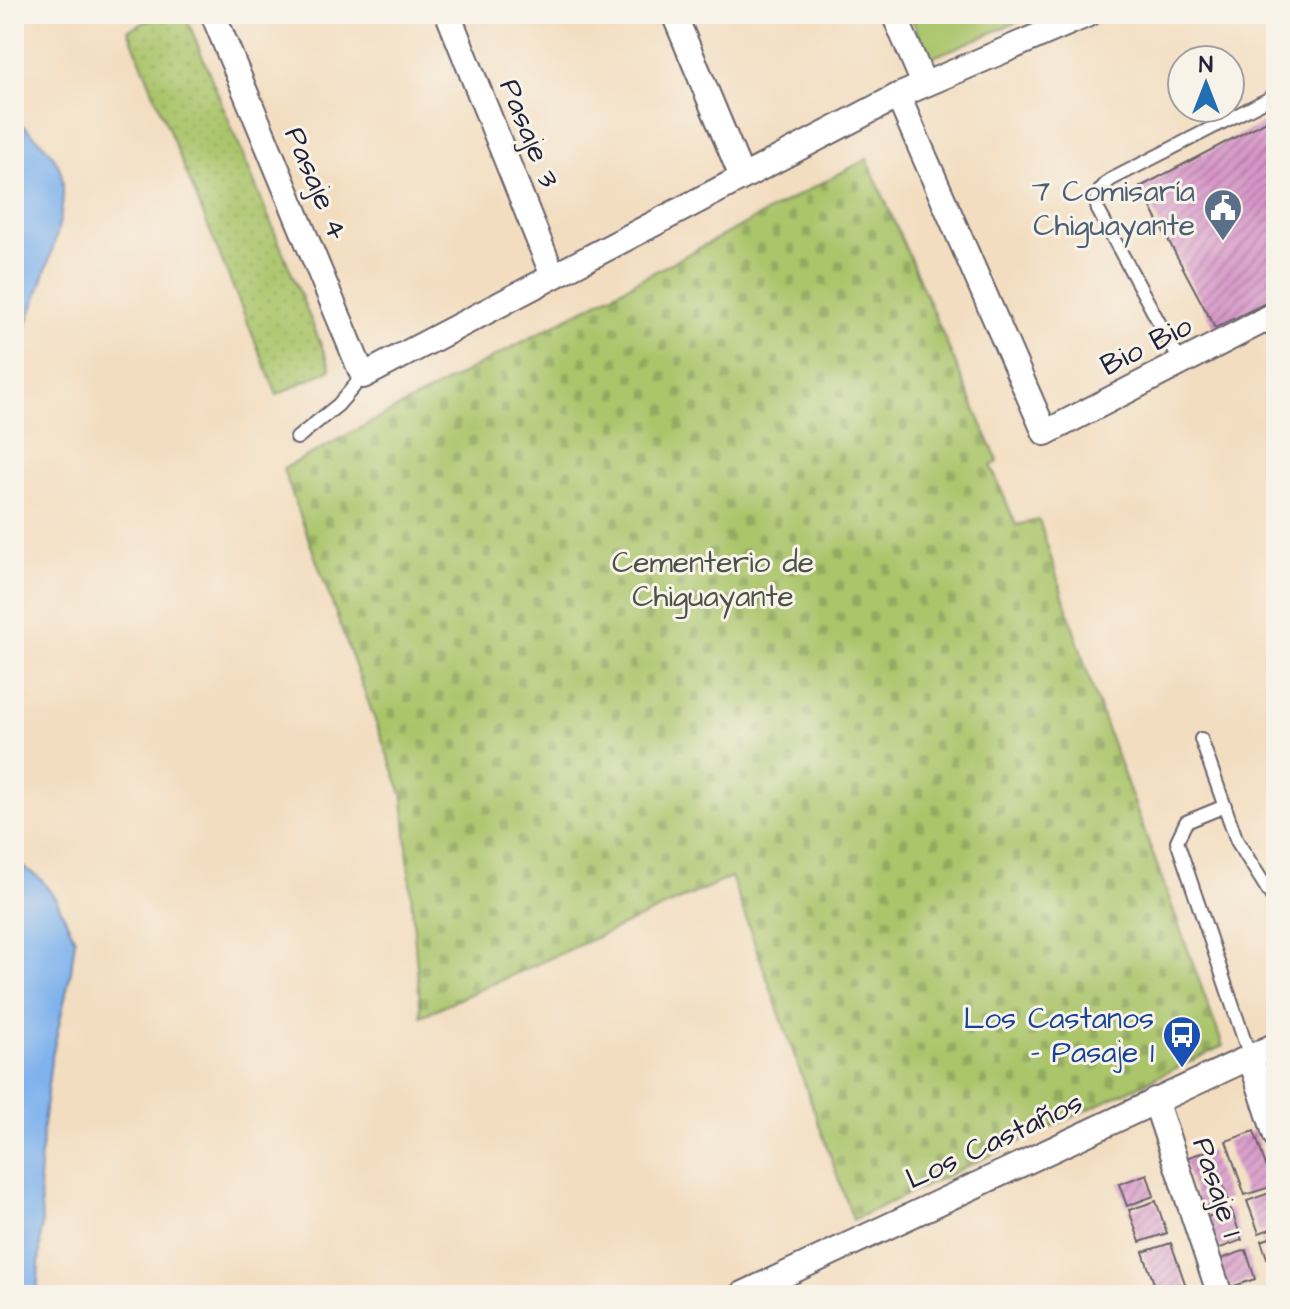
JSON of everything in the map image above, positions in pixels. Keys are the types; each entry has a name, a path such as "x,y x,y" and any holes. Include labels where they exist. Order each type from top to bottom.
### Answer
{"street":[{"name":"Pasaje 4","path":"213,14 363,376"},
{"name":"Pasaje 3","path":"448,14 553,276"},
{"path":"674,14 742,177"},
{"path":"894,14 924,84"},
{"path":"363,376 898,96 1089,14"},
{"name":"Bio Bio","path":"898,96 1045,433 1276,314"},
{"name":"Los Castaños","path":"741,1295 1276,1045"},
{"path":"1250,1057 1276,1136"},
{"name":"Pasaje 1","path":"1155,1100 1220,1295"}],"lane":[{"path":"1181,363 1098,210 1096,201 1099,191 1110,180 1276,95"},
{"path":"297,438 338,405 363,376"},
{"path":"1201,739 1237,841 1276,903"},
{"path":"1225,806 1186,822 1177,841 1250,1057"}],"green space":[{"path":"164,14 185,14 331,369 277,395 128,30"},
{"path":"910,14 1036,14 929,59"},
{"name":"Cementerio de Chiguayante","path":"867,159 998,462 991,466 1016,525 1039,520 1095,696 1223,1046 853,1220 731,877 421,1016 403,797 283,469"}],"water":[{"path":"14,117 56,160 63,186 56,236 14,363"},
{"path":"14,861 41,879 57,901 75,939 51,1061 43,1125 37,1295 14,1295"}],"building":[{"name":"7 Comisaría Chiguayante","path":"1276,116 1276,298 1215,328 1140,187"},
{"path":"1254,1131 1273,1186 1245,1195 1226,1141"},
{"path":"1210,1150 1228,1199 1200,1209 1183,1159"},
{"path":"1147,1174 1154,1196 1127,1206 1119,1184"},
{"path":"1275,1191 1276,1227 1259,1233 1247,1201"},
{"path":"1156,1201 1167,1233 1140,1242 1129,1210"},
{"path":"1231,1209 1242,1240 1215,1250 1204,1218"},
{"path":"1276,1236 1276,1270 1272,1272 1261,1241"},
{"path":"1171,1243 1189,1295 1158,1295 1143,1252"},
{"path":"1246,1250 1255,1279 1228,1288 1218,1260"}],"place":[{"name":"7 Comisaría Chiguayante","path":"1223,242"},
{"name":"Los Castanos - Pasaje 1","path":"1182,1069"}]}
